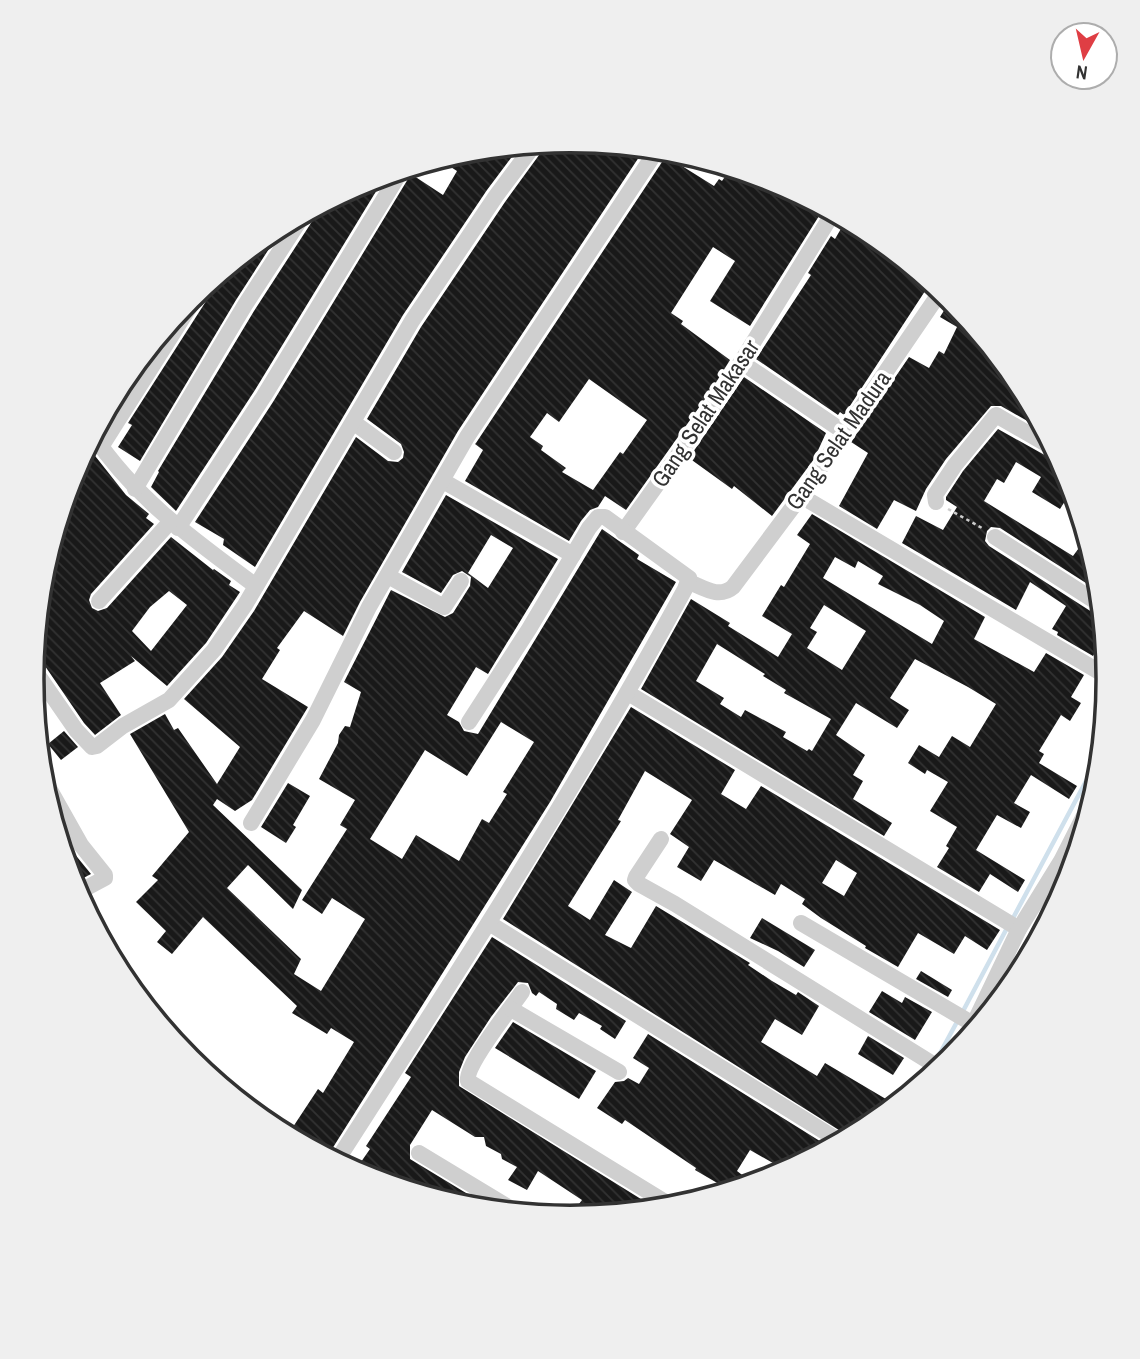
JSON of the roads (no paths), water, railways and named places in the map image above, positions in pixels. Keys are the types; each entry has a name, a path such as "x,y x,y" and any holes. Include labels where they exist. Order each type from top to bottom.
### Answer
{"street":[{"path":"44,683 88,745 97,746 122,726 169,700 214,650 256,586 412,321 526,155"},
{"path":"251,823 313,720 350,643 474,426 651,160"},
{"path":"99,601 174,525 264,396 393,184"},
{"name":"Gang Selat Makasar","path":"623,532 704,420 827,221"},
{"path":"135,489 245,304 291,234"},
{"name":"Gang Selat Madura","path":"687,585 719,594 733,587 801,496 935,300"},
{"path":"114,417 158,352"},
{"path":"741,362 844,432"},
{"path":"936,502 935,495 955,465 996,415 1038,439"},
{"path":"353,422 394,452"},
{"path":"99,444 135,489 174,525 256,586"},
{"path":"443,481 573,555"},
{"path":"801,496 1096,670"},
{"path":"342,1154 489,923 628,693 689,578 605,517 598,517 469,722"},
{"path":"995,537 1090,598"},
{"path":"388,576 444,607 461,581"},
{"path":"628,693 1019,929"},
{"path":"60,809 81,845 105,875 105,878 87,888"},
{"path":"661,839 636,877 635,880 639,884 931,1062"},
{"path":"963,1030 963,1019 1019,929 1057,878"},
{"path":"489,923 662,1028 831,1136"},
{"path":"801,923 963,1019"},
{"path":"522,992 475,1058 467,1076 471,1085 659,1198"},
{"path":"511,1009 618,1072"},
{"path":"419,1153 497,1200"}],"waterway":[{"path":"1012,920 1086,781"},
{"path":"962,1013 1007,928"},
{"path":"939,1054 958,1020"}]}
